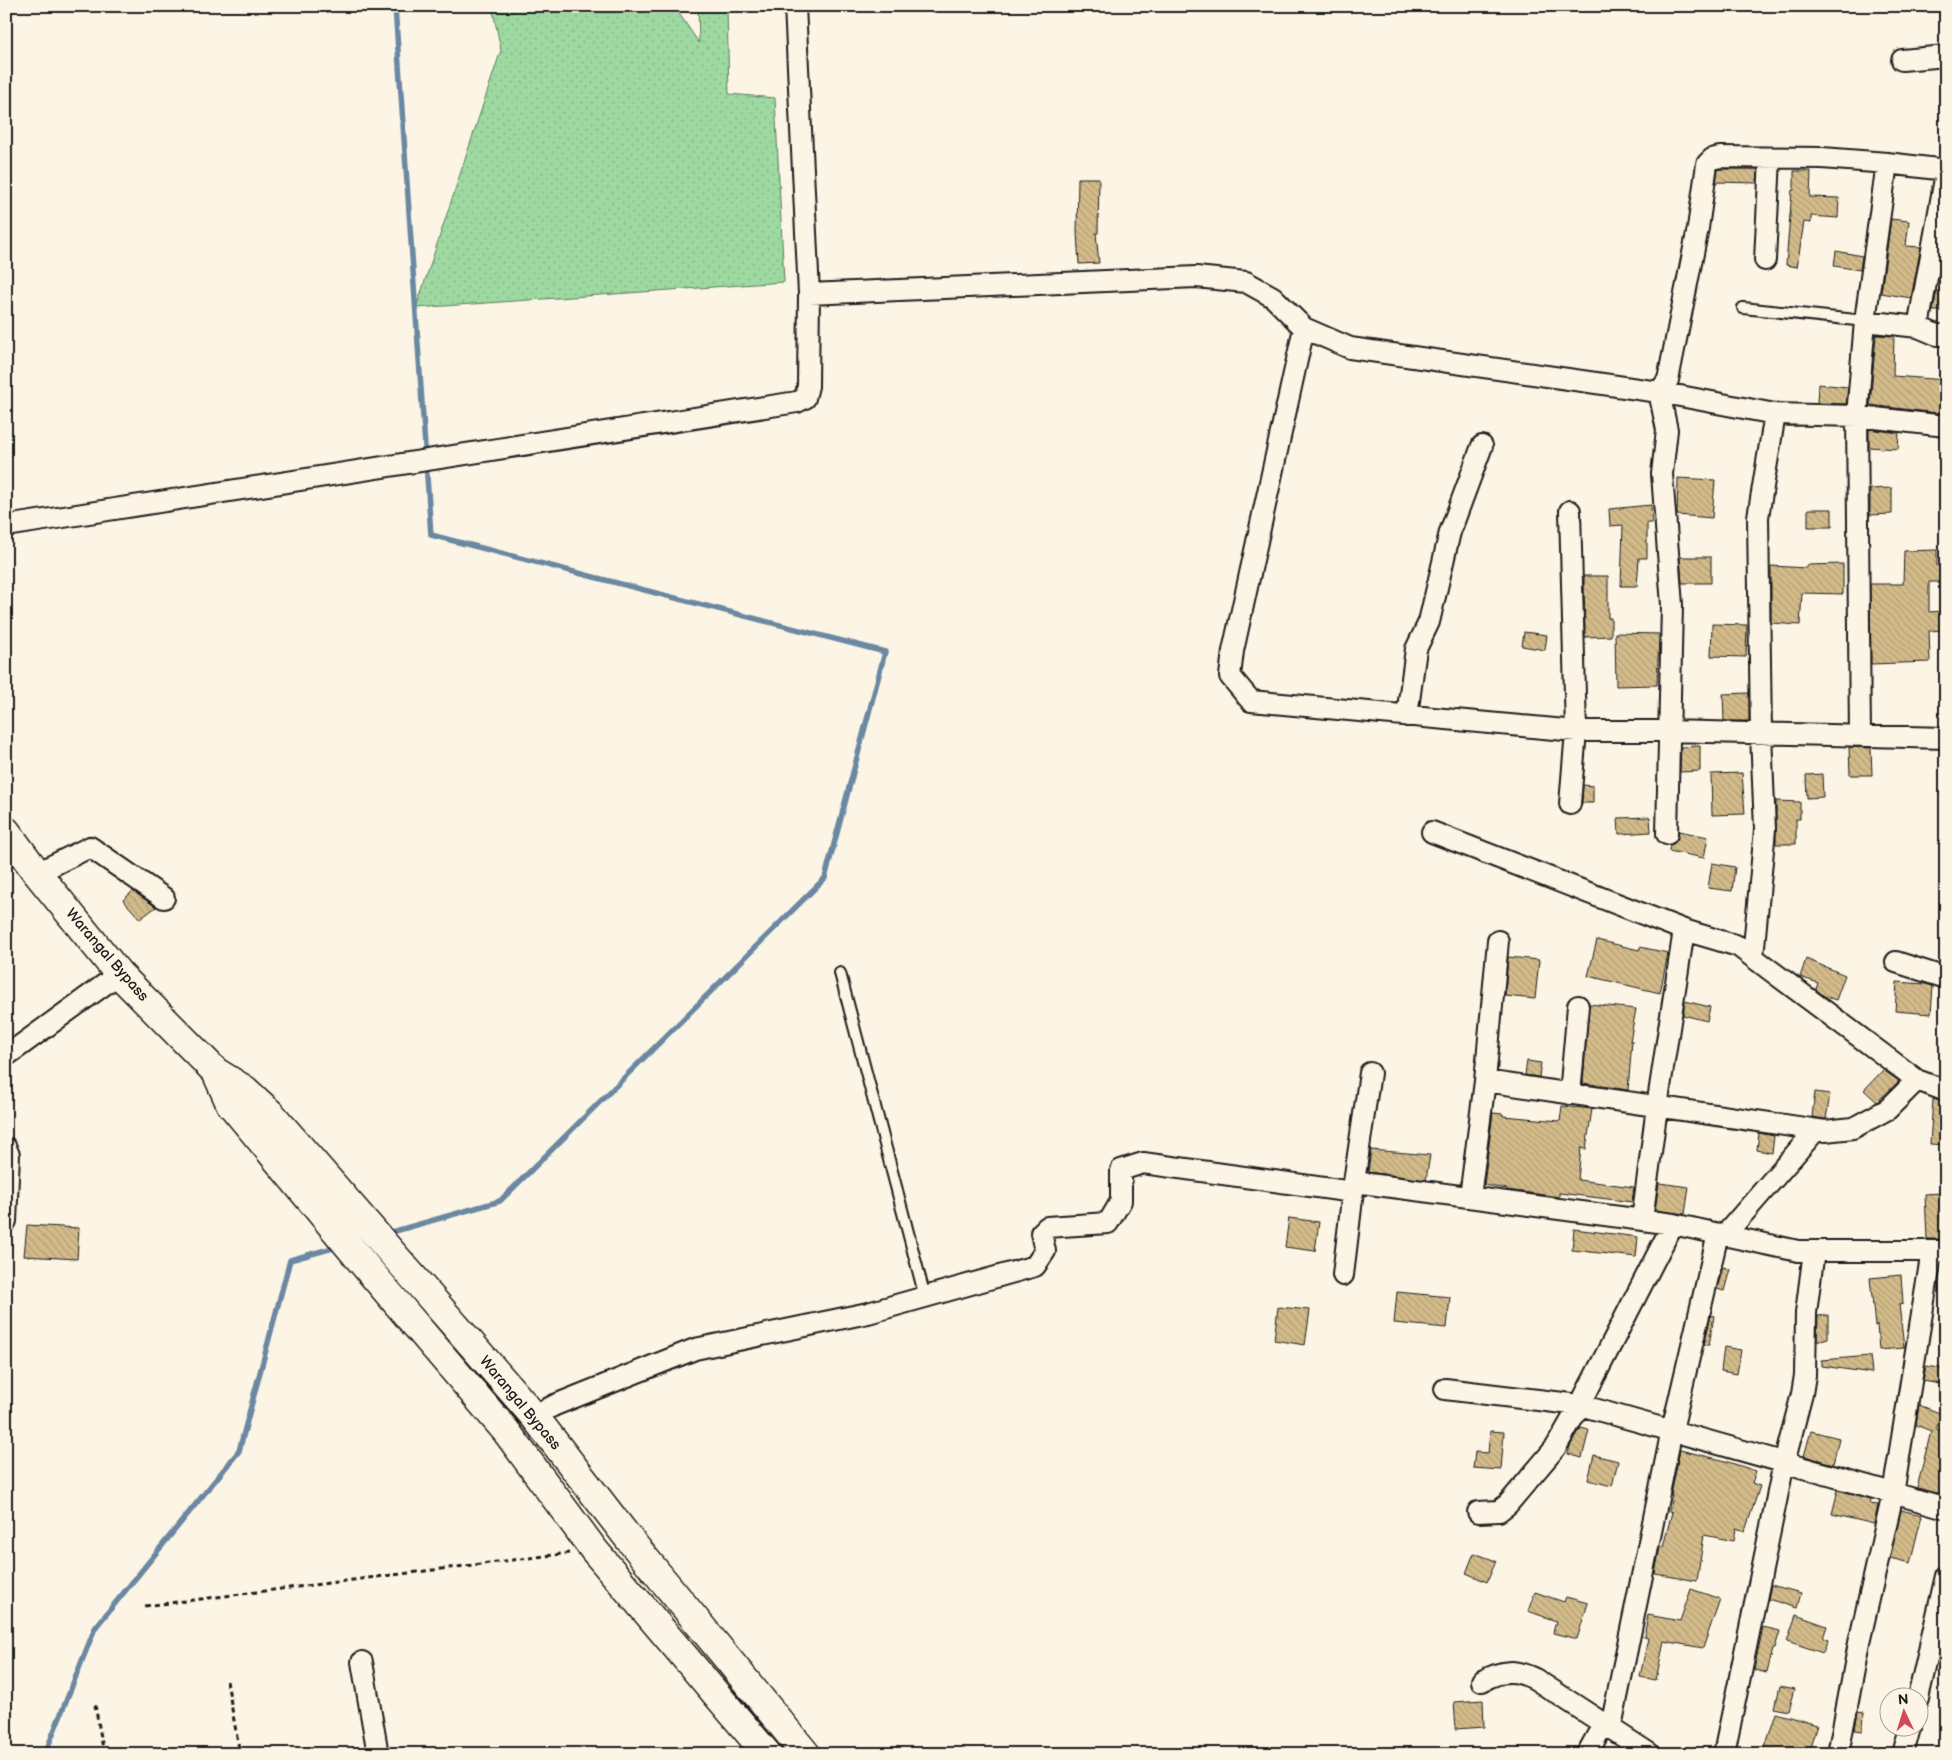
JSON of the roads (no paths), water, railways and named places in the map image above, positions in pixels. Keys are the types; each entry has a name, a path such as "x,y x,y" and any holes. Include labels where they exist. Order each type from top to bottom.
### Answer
{"main road":[{"name":"Warangal Bypass","path":"6,831 37,873 119,974 216,1072 245,1090 271,1114 309,1178 367,1268 506,1431 594,1550 767,1754"},
{"name":"Warangal Bypass","path":"309,1178 391,1253 534,1416 629,1539 806,1754"}],"street":[{"path":"6,526 797,402 805,398 808,386 809,294 795,6"},
{"path":"1902,60 1946,56"},
{"path":"1667,834 1672,605 1662,474 1667,430 1659,392 1668,380 1698,228 1707,164 1712,159 1720,157 1822,158 1887,163 1946,172 1918,327"},
{"path":"1765,260 1770,158"},
{"path":"1860,736 1857,416 1865,321 1887,163"},
{"path":"809,294 1196,277 1246,282 1274,297 1304,328 1350,348 1659,392 1775,414 1857,416 1946,426"},
{"path":"1865,321 1918,327 1937,335 1946,335"},
{"path":"1304,328 1233,651 1230,676 1250,702 1576,731 1669,731 1946,738"},
{"path":"1753,957 1765,829 1761,734 1758,517 1775,414"},
{"path":"1407,716 1416,649 1429,622 1450,532 1482,446"},
{"path":"1570,511 1576,731 1570,804"},
{"path":"1432,832 1684,930 1738,946 1917,1080 1946,1091"},
{"path":"37,873 90,846 164,898"},
{"path":"1642,1220 1684,930"},
{"path":"1470,1196 1485,1081 1498,941"},
{"path":"1896,962 1946,978"},
{"path":"6,1056 119,974"},
{"path":"1570,1094 1578,1006"},
{"path":"1343,1275 1370,1073"},
{"path":"1485,1081 1825,1132 1853,1128 1888,1109 1917,1080"},
{"path":"1587,1754 1613,1717 1672,1430 1721,1235 1816,1130"},
{"path":"6,1148 8,1155 6,1221"},
{"path":"534,1416 555,1405 695,1349 868,1314 1035,1266 1045,1251 1041,1233 1047,1227 1108,1223 1121,1201 1121,1170 1143,1163 1354,1187 1470,1196 1673,1224 1798,1250 1939,1251 1893,1494 1859,1643 1838,1754"},
{"path":"1478,1512 1499,1511 1508,1504 1556,1447 1580,1405 1673,1224"},
{"path":"1724,1754 1784,1463 1805,1376 1806,1313 1814,1251"},
{"path":"1445,1389 1580,1405 1946,1508"},
{"path":"1920,1688 1946,1576"},
{"path":"362,1662 378,1754"},
{"path":"1482,1681 1501,1672 1522,1672 1650,1754"},
{"path":"1903,1754 1907,1738"}],"lane":[{"path":"1743,308 1865,321"},
{"path":"840,973 925,1297"}],"waterway":[{"path":"385,1234 500,1201 825,878 885,652 431,535 395,6"},
{"path":"45,1754 95,1628 239,1451 290,1260 340,1246"}]}
